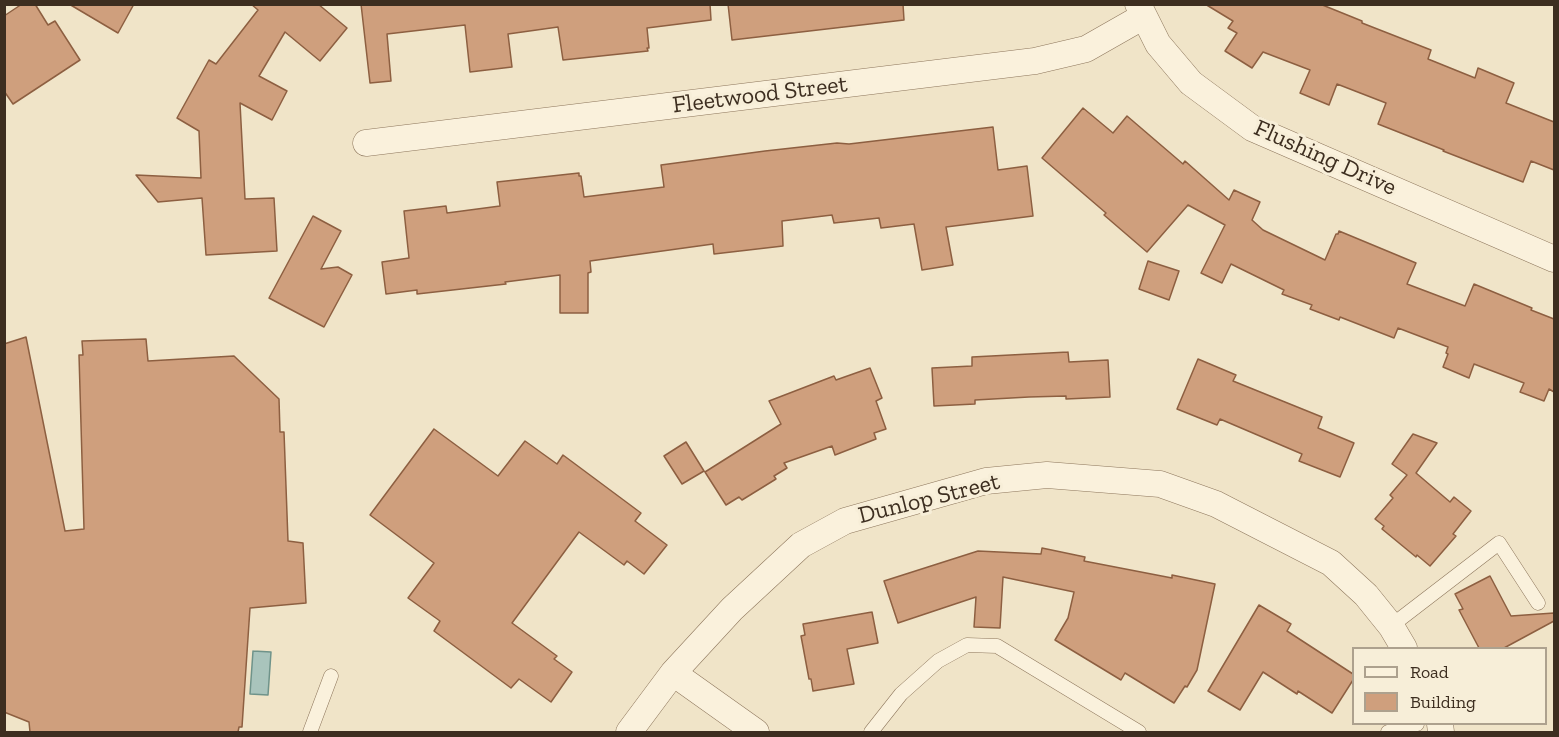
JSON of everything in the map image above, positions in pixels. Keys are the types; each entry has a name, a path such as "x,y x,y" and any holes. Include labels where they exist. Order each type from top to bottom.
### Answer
{"street":[{"name":"Fleetwood Street","path":"366,143 1035,61 1086,49 1141,10"},
{"name":"Flushing Drive","path":"1141,10 1158,44 1191,83 1252,128 1554,258"},
{"name":"Dunlop Street","path":"629,732 673,672 732,609 801,546 845,521 986,481 1047,475 1160,484 1216,504 1331,563 1366,595 1391,626 1403,647"},
{"path":"673,672 756,732"}],"lane":[{"path":"1391,626 1499,543 1538,603"},
{"path":"871,732 901,694 938,661 967,645 997,646 1139,732"},
{"path":"310,732 331,676"},
{"path":"1388,732 1411,725"}],"water":[{"path":"253,651 271,652 268,695 250,694"}],"building":[{"path":"22,4 35,4 48,25 55,21 80,60 13,104 4,91 4,16"},
{"path":"69,4 134,4 118,33"},
{"path":"251,4 318,4 347,28 320,61 285,32 259,76 287,91 272,120 240,103 245,199 274,198 277,251 206,255 202,198 158,202 136,175 201,178 199,131 177,118 209,60 216,64 258,10"},
{"path":"361,4 710,4 711,20 647,28 648,51 563,60 558,27 508,34 512,67 470,72 465,25 387,34 391,81 370,83"},
{"path":"728,4 903,4 904,20 732,40"},
{"path":"1205,4 1320,4 1431,50 1428,59 1475,78 1478,68 1514,83 1506,103 1554,122 1554,170 1531,161 1523,182 1378,124 1386,103 1337,84 1329,105 1300,93 1310,70 1263,52 1252,68 1225,51 1237,33 1228,28 1233,21"},
{"path":"1083,108 1113,133 1127,116 1183,164 1185,161 1229,200 1234,190 1260,202 1252,220 1263,230 1325,260 1339,231 1416,263 1407,284 1465,306 1474,284 1554,319 1554,392 1549,389 1544,401 1520,392 1524,383 1474,364 1469,378 1443,367 1448,347 1398,328 1394,338 1340,317 1339,320 1310,309 1312,305 1282,294 1284,290 1231,264 1222,283 1201,273 1225,225 1188,205 1147,252 1042,158"},
{"path":"993,127 998,170 1027,166 1033,216 946,227 953,265 922,270 914,224 881,228 879,218 834,223 832,215 782,221 783,246 714,254 713,244 590,261 588,313 560,313 560,275 505,282 506,284 417,294 417,290 386,294 382,262 409,258 404,211 446,206 447,213 500,206 497,182 579,173 584,197 664,187 661,165 765,151 837,143 849,144"},
{"path":"313,216 341,231 321,269 338,267 352,275 324,327 269,298"},
{"path":"1148,261 1179,271 1169,300 1139,289"},
{"path":"26,337 65,531 84,529 79,355 83,355 82,341 146,339 148,361 234,356 279,399 280,432 284,432 288,541 303,543 306,603 250,608 242,727 239,727 238,732 30,732 29,722 4,712 4,344"},
{"path":"1068,352 1069,362 1108,360 1110,397 1066,399 1066,396 1029,397 975,400 975,404 934,406 932,368 972,366 972,357"},
{"path":"1198,359 1236,375 1233,381 1322,417 1318,428 1354,443 1340,477 1299,461 1302,454 1220,419 1217,425 1177,409"},
{"path":"870,368 882,398 876,401 886,429 874,433 876,439 835,455 832,446 784,463 787,468 774,476 776,479 742,500 739,497 726,505 705,472 781,424 769,401 834,376 836,380"},
{"path":"434,429 498,476 525,441 557,464 563,455 641,513 635,521 667,545 644,574 627,561 624,565 579,532 512,623 557,656 554,659 572,672 551,702 519,679 511,688 434,631 440,621 408,598 434,563 370,515"},
{"path":"1413,434 1437,443 1416,473 1450,502 1454,497 1471,511 1453,534 1456,536 1430,566 1382,529 1384,526 1375,519 1393,498 1390,495 1407,475 1392,464"},
{"path":"686,442 704,471 682,484 664,456"},
{"path":"1042,548 1085,557 1084,561 1215,584 1197,670 1174,703 1125,673 1121,680 1055,640 1068,618 1074,592 1003,577 1000,628 974,627 976,597 898,623 884,581 978,551 1041,554"},
{"path":"1490,576 1511,616 1554,613 1554,621 1506,647 1478,647 1459,610 1463,609 1455,594"},
{"path":"1259,605 1291,624 1287,631 1352,673 1352,682 1332,713 1263,672 1240,710 1208,691"},
{"path":"872,612 878,643 847,649 854,684 813,691 801,636 805,635 803,624"}]}
